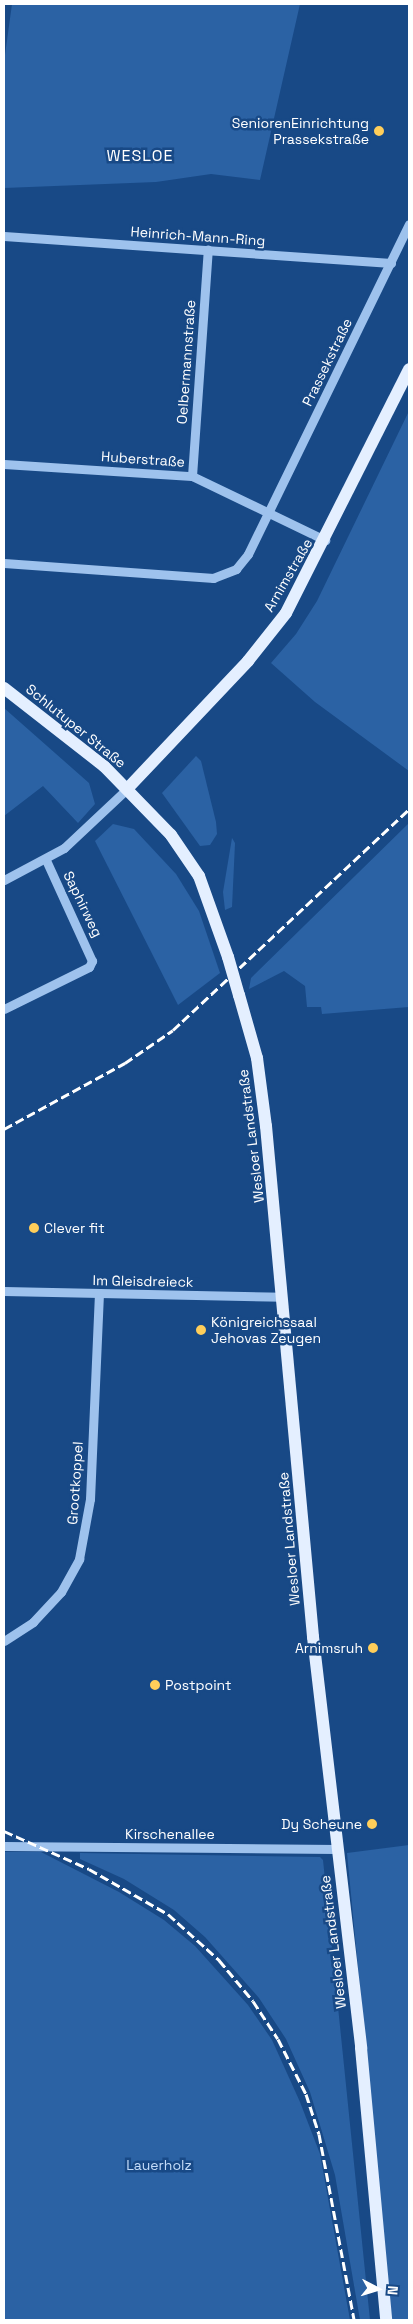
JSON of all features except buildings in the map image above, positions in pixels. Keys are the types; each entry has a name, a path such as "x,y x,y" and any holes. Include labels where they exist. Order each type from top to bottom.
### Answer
{"main road":[{"name":"Arnimstraße","path":"128,788 248,661 286,613 325,540 409,369"},
{"name":"Schlutuper Straße","path":"4,688 104,766 128,788"},
{"name":"Wesloer Landstraße","path":"128,788 180,846 199,876 228,957 257,1058 282,1297 313,1637 360,2048 386,2320"}],"street":[{"name":"Prassekstraße","path":"269,511 409,224"},
{"name":"Heinrich-Mann-Ring","path":"4,236 391,263"},
{"name":"Oelbermannstraße","path":"192,476 208,250"},
{"name":"Huberstraße","path":"4,464 192,476 269,511 325,540"},
{"path":"4,563 213,578 236,569 248,554 269,511"},
{"path":"4,880 46,860 78,836 128,788"},
{"name":"Saphirweg","path":"4,1009 89,967 92,962 46,860"},
{"name":"Im Gleisdreieck","path":"4,1291 282,1297"},
{"name":"Grootkoppel","path":"4,1640 33,1622 61,1592 79,1559 90,1499 99,1294"},
{"name":"Kirschenallee","path":"4,1846 337,1849"}],"green space":[{"path":"12,4 300,4 260,180 211,174 156,182 4,188 4,62"},
{"path":"409,411 409,771 315,702 271,663 296,634 317,601"},
{"path":"4,708 89,783 95,804 78,823 43,786 4,816"},
{"path":"196,756 201,761 216,822 217,834 210,845 200,846 162,793"},
{"path":"409,823 409,1007 322,1014 321,1007 307,1007 305,986 284,971 249,989 251,978"},
{"path":"113,824 134,829 176,874 199,911 220,973 178,1005 95,841"},
{"path":"232,838 235,843 232,907 225,910 223,892"},
{"path":"409,1845 409,2320 392,2320 347,1853"},
{"name":"Lauerholz","path":"4,1852 41,1852 119,1892 164,1920 195,1946 248,2005 272,2040 300,2102 320,2154 350,2320 4,2320"},
{"path":"80,1853 320,1857 323,1860 370,2320 360,2320 335,2175 310,2092 286,2039 259,1998 205,1937 174,1910 124,1879 80,1859"}],"railway":[{"path":"4,1129 125,1063 173,1030 409,809"},
{"path":"4,1831 89,1869 168,1914 219,1960 253,2001 278,2039 306,2094 319,2134 354,2320"}],"place":[{"name":"SeniorenEinrichtung Prassekstraße","path":"379,131"},
{"name":"Clever fit","path":"34,1228"},
{"name":"Königreichssaal Jehovas Zeugen","path":"201,1330"},
{"name":"Arnimsruh","path":"373,1648"},
{"name":"Postpoint","path":"155,1685"},
{"name":"Dy Scheune","path":"372,1824"}],"district":[{"name":"WESLOE","path":"140,156"}]}
